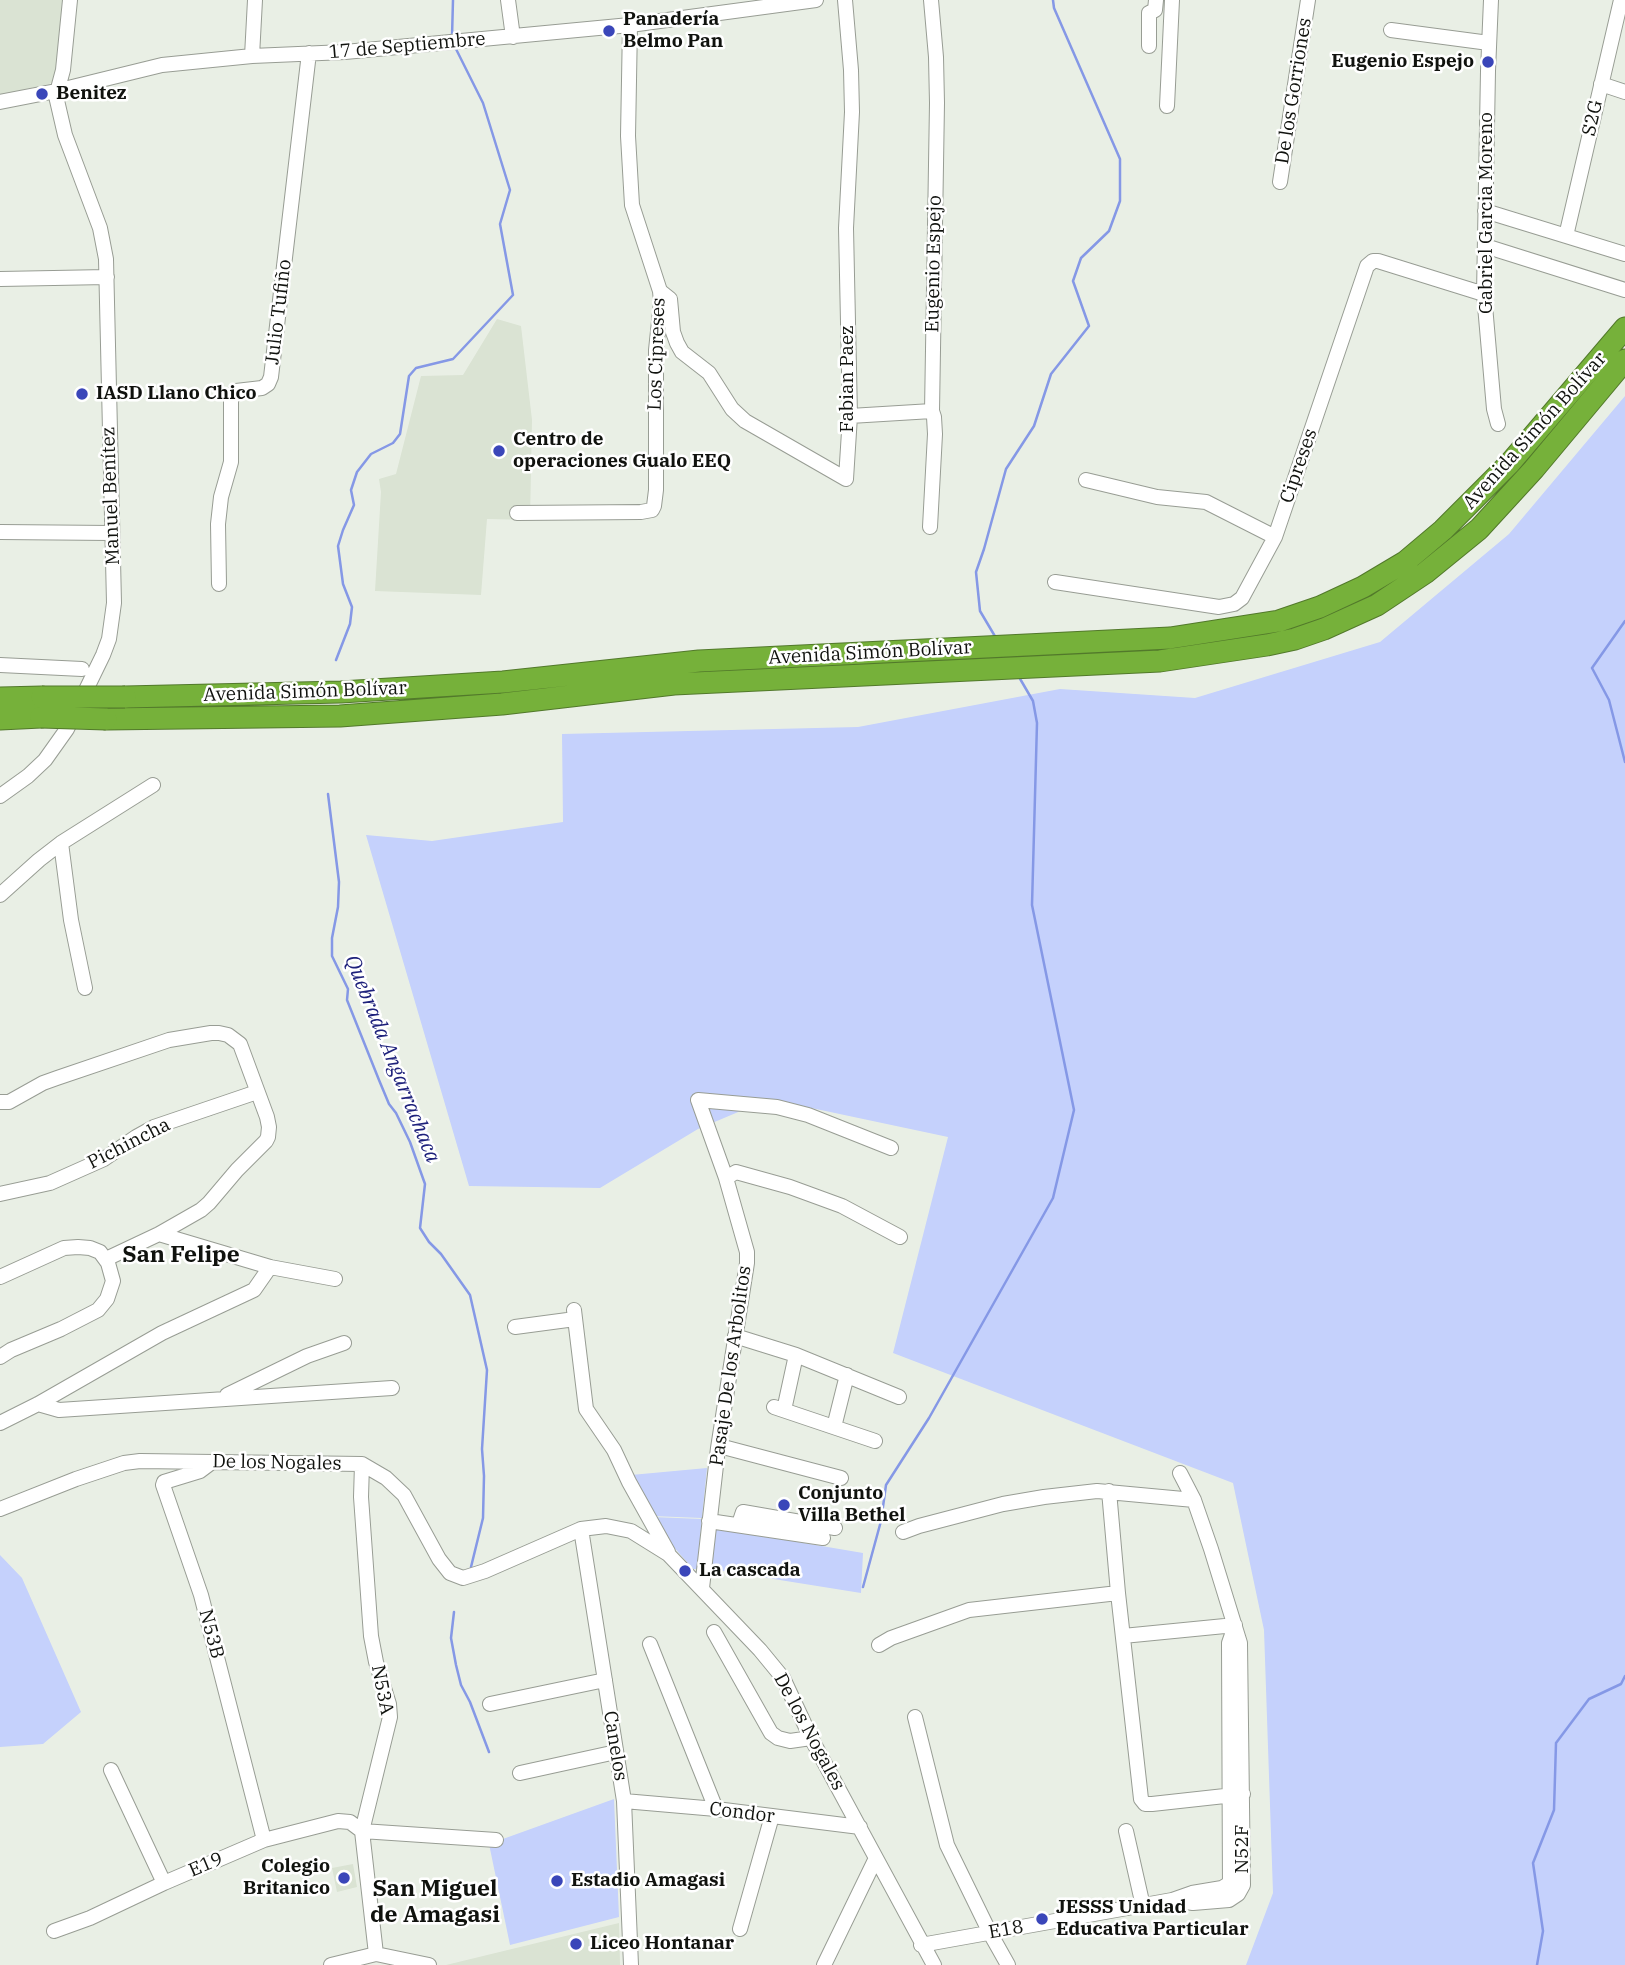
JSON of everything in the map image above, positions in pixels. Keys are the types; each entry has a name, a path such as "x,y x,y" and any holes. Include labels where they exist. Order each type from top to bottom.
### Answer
{"highway":[{"name":"Avenida Simón Bolívar","path":"0,719 42,707 125,698 355,691 503,682 699,661 1170,638 1266,624 1320,607 1363,587 1405,562 1461,514 1510,463 1625,328"},
{"name":"Avenida Simón Bolívar","path":"0,698 106,719 340,716 502,704 674,684 1160,661 1267,645 1324,629 1377,605 1426,573 1479,529 1534,469 1625,360"}],"street":[{"name":"Manuel Benítez","path":"0,796 29,776 59,743 103,655 109,639 114,603 104,243 65,135 56,101 56,91 64,70 70,0"},
{"path":"252,56 255,0"},
{"path":"508,0 513,37"},
{"name":"17 de Septiembre","path":"0,102 162,65 252,56 345,52 629,26 816,0"},
{"name":"Fabian Paez","path":"660,290 670,299 673,332 682,352 709,373 732,409 745,421 846,479 850,416 846,228 852,102 845,0"},
{"name":"Eugenio Espejo","path":"930,527 935,434 932,411 937,103 931,0"},
{"path":"1149,46 1149,13 1156,8 1156,0"},
{"path":"1167,106 1172,0"},
{"name":"De los Gorriones","path":"1280,182 1308,0"},
{"name":"Gabriel Garcia Moreno","path":"1491,0 1484,294 1493,409 1498,424"},
{"name":"S2G","path":"1566,236 1621,0"},
{"name":"Los Cipreses","path":"517,513 628,513 652,510 656,490 655,375 661,302 660,290 632,205 628,136 629,26"},
{"path":"1391,30 1489,43"},
{"name":"Julio Tufiño","path":"219,584 218,524 221,498 231,462 230,400 236,391 262,388 268,384 271,377 309,53"},
{"path":"1601,83 1625,92"},
{"path":"1485,211 1625,254"},
{"path":"1485,246 1625,290"},
{"name":"Cipreses","path":"1055,582 1219,607 1227,607 1242,598 1275,537 1367,266 1378,261 1484,294"},
{"path":"0,279 107,277"},
{"path":"850,416 932,411"},
{"path":"1086,480 1157,496 1206,502 1275,537"},
{"path":"0,531 111,533"},
{"path":"0,665 82,669"},
{"path":"0,895 61,843 153,785"},
{"path":"61,843 71,920 85,988"},
{"path":"0,1102 9,1102 43,1083 169,1040 211,1032 228,1035 240,1044 267,1117 268,1137 209,1203 159,1234 106,1259"},
{"name":"Pichincha","path":"0,1194 50,1183 104,1159 154,1127 257,1092"},
{"name":"Pasaje De los Arbolitos","path":"702,1588 747,1252 726,1178 698,1100 777,1107 808,1115 891,1148"},
{"path":"726,1178 736,1172 790,1187 842,1206 900,1237"},
{"path":"159,1234 270,1267 335,1279"},
{"path":"0,1277 64,1248 78,1247 100,1252 106,1259 113,1281 102,1307 0,1357"},
{"path":"0,1423 162,1333 254,1290 270,1267"},
{"path":"515,1327 575,1314 586,1409 614,1450 668,1554"},
{"path":"735,1336 796,1355 899,1396"},
{"path":"219,1399 307,1356 344,1343"},
{"path":"796,1355 779,1409 874,1441"},
{"path":"834,1427 847,1375"},
{"path":"38,1404 59,1410 392,1388"},
{"path":"719,1448 841,1479"},
{"name":"De los Nogales","path":"0,1509 76,1479 124,1464 153,1460 362,1464 386,1478 404,1495 439,1559 450,1573 463,1578 581,1529 606,1526 631,1531 668,1554 760,1650 783,1678 811,1738 933,1965"},
{"name":"N53B","path":"212,1462 200,1471 164,1482 163,1485 201,1595 264,1840"},
{"name":"N53A","path":"362,1464 360,1497 371,1636 390,1717 362,1831 376,1954"},
{"name":"N52F","path":"1172,1900 1192,1893 1222,1888 1230,1883 1237,1795 1240,1643 1212,1549 1194,1500 1180,1472"},
{"path":"903,1532 1003,1504 1044,1497 1109,1491 1194,1500"},
{"path":"1109,1491 1141,1799 1145,1804 1152,1804 1237,1795"},
{"path":"739,1524 743,1512 835,1528"},
{"path":"709,1521 823,1538"},
{"name":"Canelos","path":"581,1529 624,1801 631,1965"},
{"path":"879,1645 903,1633 969,1610 1118,1593"},
{"path":"1123,1636 1235,1625"},
{"path":"715,1632 771,1733 790,1741 811,1738"},
{"path":"650,1644 716,1809"},
{"path":"490,1704 604,1680"},
{"path":"915,1717 947,1845 1008,1965"},
{"path":"520,1773 616,1752"},
{"path":"111,1770 164,1883"},
{"name":"N52F","path":"1172,1900 1193,1903 1230,1900 1243,1885 1237,1795"},
{"name":"Condor","path":"624,1801 716,1809 860,1827"},
{"path":"740,1929 772,1816"},
{"name":"E19","path":"54,1931 90,1918 264,1840 338,1821 350,1822 362,1831 496,1840"},
{"path":"1126,1831 1143,1906"},
{"path":"824,1965 876,1858"},
{"path":"1230,1883 1230,1900"},
{"name":"E18","path":"921,1945 1172,1900"},
{"path":"331,1965 376,1954 429,1965"}],"shaded area":[{"path":"0,0 62,0 56,80 0,95"},
{"path":"497,319 521,326 532,420 530,520 487,519 481,595 375,591 381,492 379,479 396,474 421,376 463,375"},
{"path":"1625,396 1625,1965 1246,1965 1273,1893 1264,1630 1233,1483 893,1353 948,1137 769,1099 698,1129 600,1188 469,1186 366,835 432,841 563,822 562,734 858,727 1060,689 1195,698 1380,642 1509,534"},
{"path":"707,1468 702,1518 652,1516 631,1475"},
{"path":"652,1517 702,1519 697,1569 693,1569 671,1544"},
{"path":"715,1528 863,1553 861,1593 711,1569"},
{"path":"0,1555 22,1578 81,1712 43,1744 0,1747"},
{"name":"Estadio Amagasi","path":"614,1799 619,1917 510,1945 489,1844"},
{"name":"Colegio Britanico","path":"353,1864 357,1887 337,1892 332,1868"},
{"name":"Liceo Hontanar","path":"619,1923 620,1965 446,1965"}],"waterway":[{"name":"Quebrada Angarrachaca","path":"452,37 453,0"},
{"path":"996,638 980,611 976,572 1006,469 1034,426 1051,374 1089,326 1073,281 1081,258 1109,231 1120,201 1120,159 1054,8 1053,0"},
{"name":"Quebrada Angarrachaca","path":"336,660 350,624 352,607 343,584 338,546 354,505 351,490 357,472 371,454 393,443 400,434 409,376 416,368 453,359 513,295 500,224 510,190 483,103 455,47"},
{"path":"1625,621 1592,668 1609,700 1625,762"},
{"path":"863,1587 881,1521 886,1485 929,1418 1053,1198 1074,1110 1032,905 1037,723 1033,701 1019,677"},
{"name":"Quebrada Angarrachaca","path":"328,794 339,882 332,956 348,989 347,1000 379,1080 410,1142 425,1184 420,1228 470,1295 487,1370 482,1449 483,1518 471,1567"},
{"name":"Quebrada Angarrachaca","path":"454,1612 451,1638 456,1665 461,1685 489,1752"},
{"path":"1537,1965 1543,1931 1533,1863 1554,1810 1556,1743 1589,1699 1621,1684 1625,1676"}],"place":[{"name":"Panadería Belmo Pan","path":"609,31"},
{"name":"Eugenio Espejo","path":"1488,62"},
{"name":"Benitez","path":"42,94"},
{"name":"IASD Llano Chico","path":"82,394"},
{"name":"Centro de operaciones Gualo EEQ","path":"499,451"},
{"name":"Conjunto Villa Bethel","path":"784,1505"},
{"name":"La cascada","path":"685,1571"},
{"name":"Colegio Britanico","path":"344,1878"},
{"name":"Estadio Amagasi","path":"557,1881"},
{"name":"JESSS Unidad Educativa Particular","path":"1042,1919"},
{"name":"Liceo Hontanar","path":"576,1944"}],"district":[{"name":"San Felipe","path":"181,1255"},
{"name":"San Miguel de Amagasi","path":"435,1902"}]}
